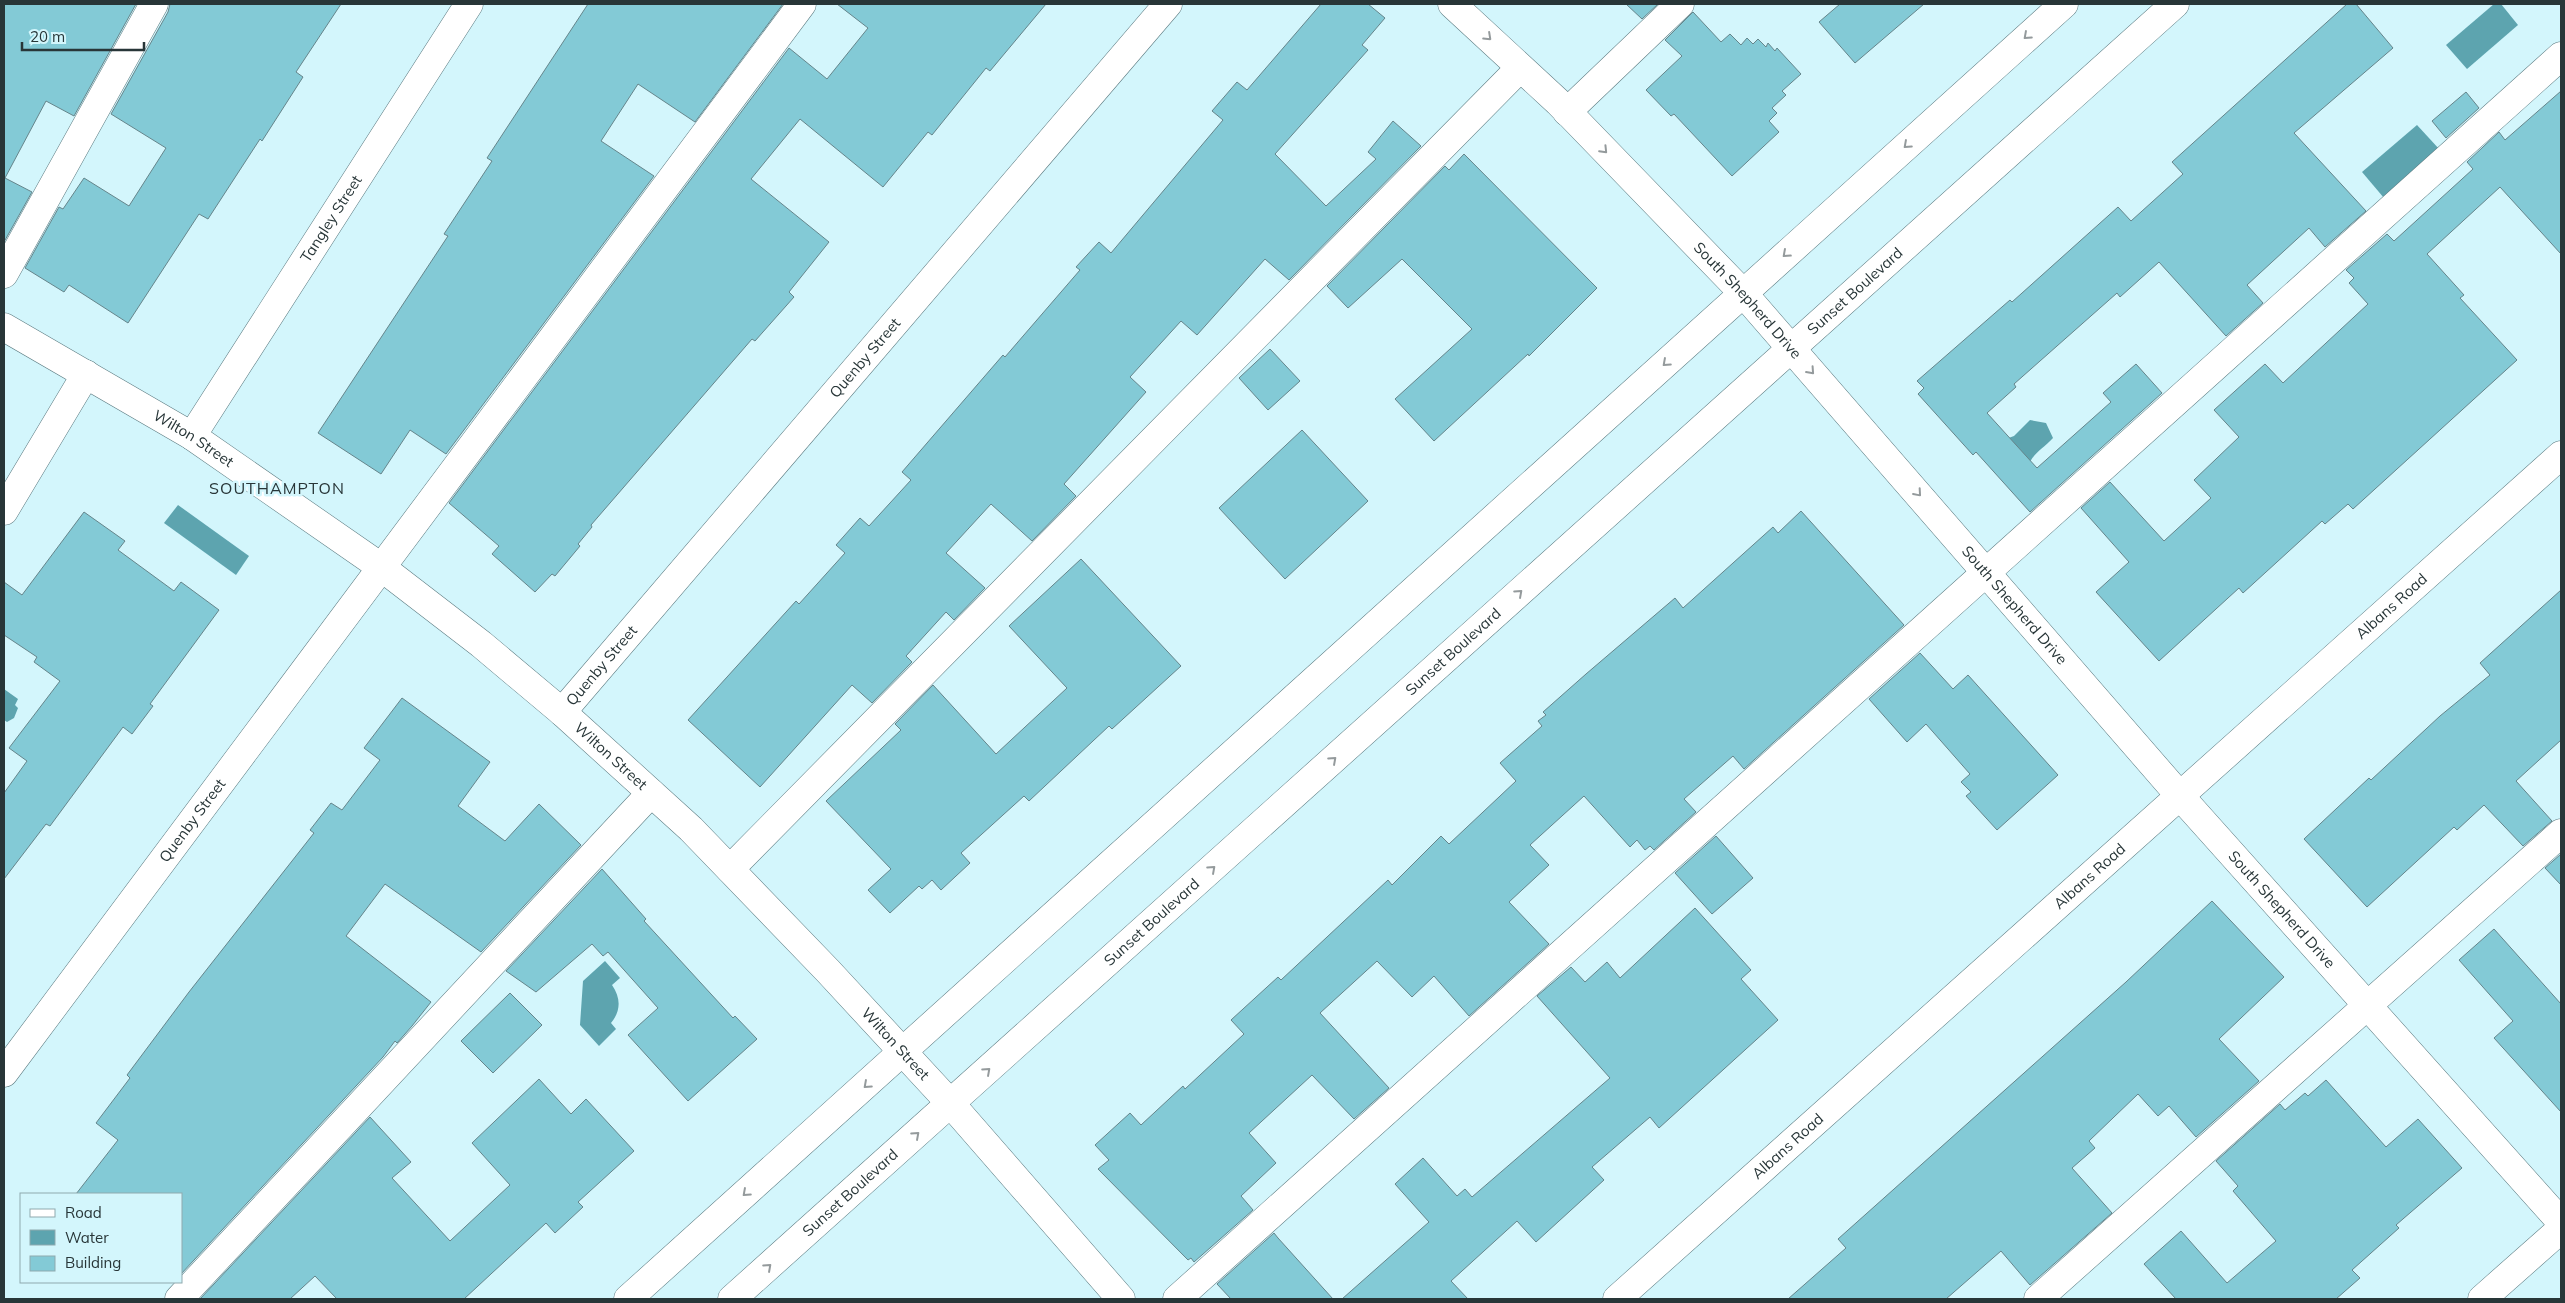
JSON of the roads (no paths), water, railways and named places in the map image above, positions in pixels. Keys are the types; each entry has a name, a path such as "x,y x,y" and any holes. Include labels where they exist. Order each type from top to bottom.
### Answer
{"street":[{"path":"4,274 154,4"},
{"name":"Tangley Street","path":"192,436 470,4"},
{"name":"Quenby Street","path":"4,1074 802,4"},
{"name":"Quenby Street","path":"562,712 1168,4"},
{"name":"South Shepherd Drive","path":"1452,4 1567,112 1743,293 1987,571 2180,796 2561,1222"},
{"path":"1567,112 1680,4"},
{"path":"628,1299 2064,4"},
{"name":"Sunset Boulevard","path":"732,1299 2175,4"},
{"path":"1178,1299 2561,56"},
{"path":"730,869 1520,68"},
{"name":"Wilton Street","path":"4,327 192,436 381,567 481,644 562,712 652,793 730,869 951,1104 1121,1299"},
{"path":"4,511 86,374"},
{"name":"Albans Road","path":"1617,1299 2561,455"},
{"path":"179,1299 652,793"},
{"path":"2038,1299 2561,833"},
{"path":"2482,1299 2561,1229"}],"water":[{"path":"2494,4 2501,4 2518,25 2467,69 2446,45"},
{"path":"2417,125 2440,150 2384,198 2362,172"},
{"path":"2030,420 2046,423 2053,438 2036,454 2028,466 2003,440 2014,436"},
{"path":"178,505 249,556 236,575 164,523"},
{"path":"4,689 18,699 15,705 18,708 14,718 7,722 4,720"},
{"path":"605,961 620,978 612,985 619,1004 617,1014 611,1023 616,1029 599,1046 580,1025 583,981"}],"district":[{"name":"SOUTHAMPTON","path":"277,488"}]}
